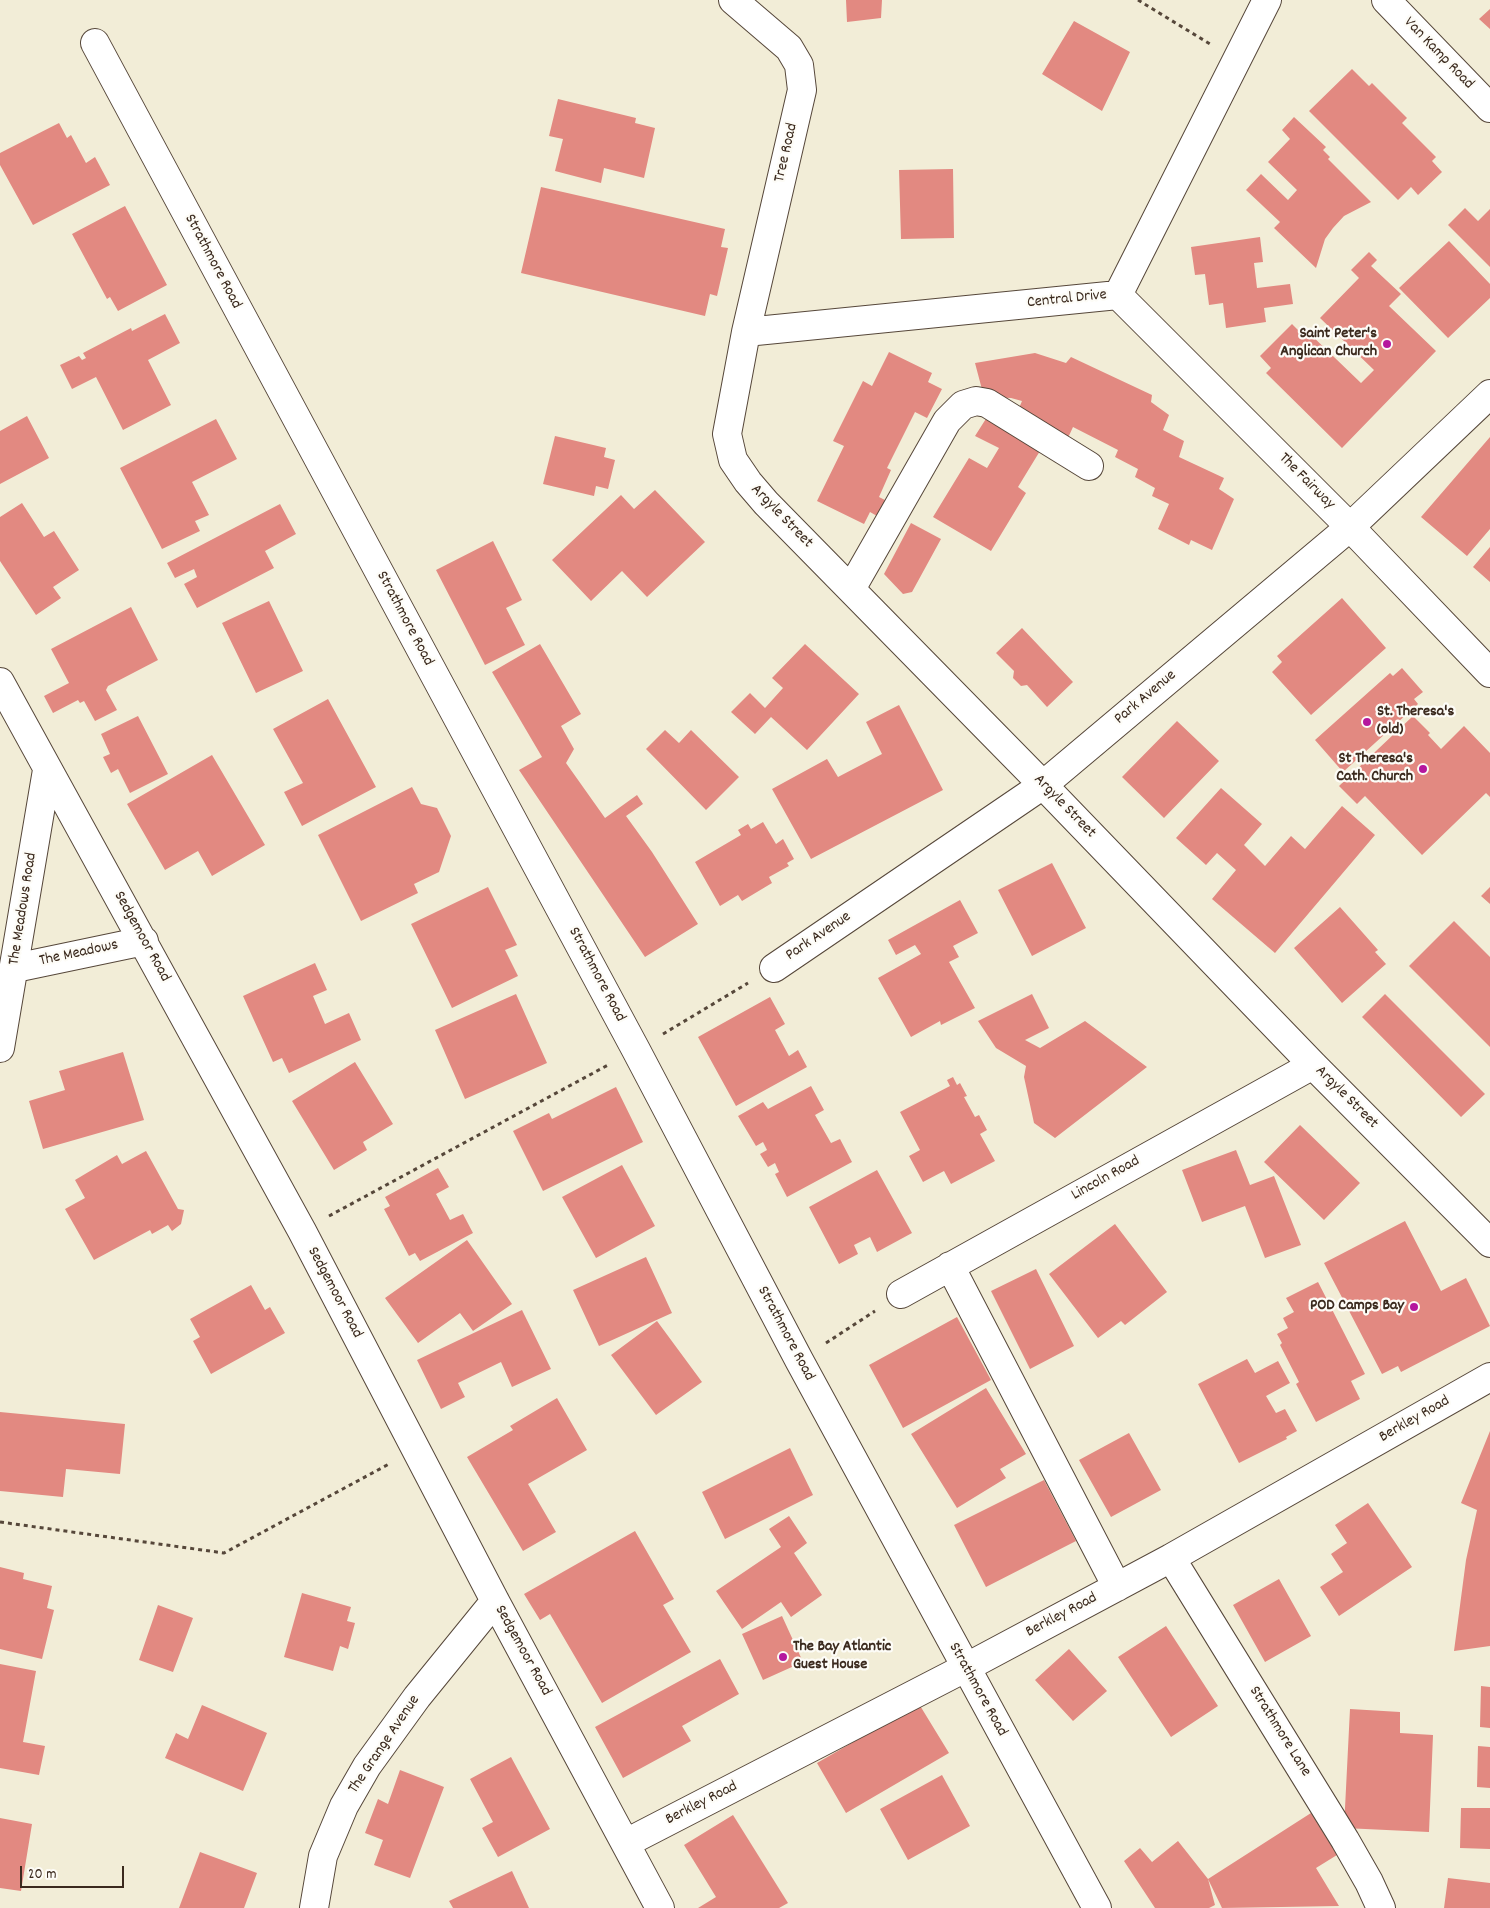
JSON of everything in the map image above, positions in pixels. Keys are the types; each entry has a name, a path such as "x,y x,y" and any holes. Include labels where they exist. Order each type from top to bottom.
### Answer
{"street":[{"name":"Tree Road","path":"733,0 789,48 799,64 802,90 746,332"},
{"name":"Central Drive","path":"746,332 1118,294 1268,0"},
{"name":"Van Kamp Road","path":"1386,0 1490,108"},
{"name":"Strathmore Road","path":"95,43 636,1050 799,1360 1097,1908"},
{"name":"The Fairway","path":"1118,294 1350,527 1490,673"},
{"name":"Argyle Street","path":"746,332 727,434 733,460 748,482 1044,785 1313,1065 1490,1243"},
{"name":"Park Avenue","path":"774,968 1044,785 1350,527 1490,394"},
{"path":"851,589 947,421 963,405 976,401 986,404 1088,466"},
{"name":"Sedgemoor Road","path":"0,682 302,1231 494,1601 660,1908"},
{"name":"The Meadows Road","path":"0,1048 47,770"},
{"name":"The Meadows","path":"15,968 144,941"},
{"name":"Lincoln Road","path":"901,1294 1313,1065"},
{"path":"950,1266 1117,1587"},
{"name":"Berkley Road","path":"626,1843 965,1668 1172,1558 1490,1377"},
{"name":"Strathmore Lane","path":"1172,1558 1345,1840 1369,1882 1381,1908"},
{"name":"The Grange Avenue","path":"314,1908 323,1856 344,1806 362,1774 417,1696 494,1601"}],"path":[{"path":"1138,0 1237,60"},
{"path":"302,1231 636,1050 774,968"},
{"path":"799,1360 901,1294"},
{"path":"0,1522 224,1553 416,1449"}],"building":[{"path":"846,0 882,0 881,18 847,22"},
{"path":"1490,9 1490,29 1479,19"},
{"path":"1074,21 1130,52 1102,111 1042,74"},
{"path":"1352,69 1369,86 1372,83 1407,118 1402,123 1436,157 1432,161 1442,172 1418,195 1411,187 1398,200 1309,111"},
{"path":"558,99 636,118 635,123 655,128 644,178 604,168 601,183 555,171 563,139 549,136"},
{"path":"1294,117 1326,147 1323,150 1330,157 1328,159 1371,202 1344,216 1333,228 1325,239 1316,268 1274,228 1280,222 1246,190 1261,174 1288,200 1297,190 1268,162 1290,139 1282,130"},
{"path":"59,123 67,138 71,135 86,163 95,157 110,185 33,225 0,165 0,153"},
{"path":"953,169 954,238 901,239 899,170"},
{"path":"541,187 725,229 721,247 728,248 717,296 710,294 705,316 521,273"},
{"path":"125,206 167,285 118,311 110,297 107,299 72,234"},
{"path":"1465,208 1478,221 1490,209 1490,267 1448,225"},
{"path":"1260,237 1263,262 1254,263 1257,288 1290,284 1293,304 1264,308 1266,322 1226,328 1223,303 1209,305 1205,274 1195,275 1191,247"},
{"path":"1449,241 1490,284 1490,298 1448,338 1399,288"},
{"name":"Saint Peter's Anglican Church","path":"1369,252 1377,260 1371,266 1401,294 1389,306 1436,351 1342,448 1266,373 1271,368 1260,356 1292,324 1304,336 1308,332 1361,383 1374,370 1320,318 1359,278 1351,270"},
{"path":"165,314 180,343 148,360 171,405 123,430 96,377 72,389 60,365 79,356 82,360 86,358 83,353 131,328 132,331"},
{"path":"889,352 932,373 928,382 942,389 927,418 915,412 887,468 891,470 879,497 885,500 877,516 870,512 864,524 817,501 844,446 833,441 863,381 872,386"},
{"path":"1035,353 1066,363 1071,357 1152,395 1151,402 1169,415 1163,430 1184,441 1179,457 1224,478 1219,489 1234,499 1212,550 1191,540 1189,545 1158,529 1169,504 1152,496 1155,488 1135,477 1138,469 1115,457 1118,450 1073,427 1067,440 1017,413 1022,401 1011,398 984,397 975,363"},
{"path":"989,414 1043,446 1018,487 1026,493 991,551 933,517 969,458 987,468 999,448 975,436"},
{"path":"27,416 49,458 0,484 0,431"},
{"path":"216,419 237,459 192,482 209,515 195,521 200,531 162,549 120,468"},
{"path":"555,436 606,448 604,457 615,460 608,489 596,486 594,496 543,484"},
{"path":"1490,437 1490,529 1467,556 1421,517"},
{"path":"655,490 705,542 647,597 622,571 591,601 552,560 621,495 634,509"},
{"path":"22,503 44,537 54,531 79,570 53,587 61,598 36,615 0,561 0,517"},
{"path":"280,504 296,534 265,551 274,568 197,608 184,584 197,577 194,569 175,578 167,563"},
{"path":"911,523 941,539 912,592 903,594 884,574"},
{"path":"493,541 522,600 506,608 525,645 485,665 436,570"},
{"path":"1490,547 1490,582 1473,567"},
{"path":"1342,598 1386,648 1311,715 1272,672 1282,662 1277,656"},
{"path":"269,601 303,671 256,693 222,623"},
{"path":"131,607 158,660 108,686 106,690 117,710 95,721 84,701 80,703 78,700 53,713 44,696 69,683 51,649"},
{"path":"1022,628 1073,682 1047,707 1027,685 1021,686 1013,678 1014,671 996,653"},
{"path":"540,644 581,714 561,726 574,749 566,763 605,818 637,795 643,804 626,816 652,852 698,924 645,957 519,770 542,757 492,672"},
{"path":"805,644 859,694 807,750 771,717 755,734 731,712 750,693 765,708 783,688 772,678"},
{"name":"St. Theresa's (old)","path":"1402,668 1423,692 1414,699 1418,704 1343,772 1315,740 1390,673 1393,676"},
{"path":"328,699 376,787 302,826 284,792 303,783 273,729"},
{"path":"899,705 943,790 811,859 772,789 827,759 838,777 882,754 866,722"},
{"path":"138,716 168,774 130,793 118,769 111,773 103,757 110,754 101,734"},
{"name":"St Theresa's Cath. Church","path":"1413,716 1430,733 1428,735 1441,749 1464,726 1490,753 1490,797 1486,793 1422,855 1365,796 1357,804 1339,786"},
{"path":"1177,721 1219,761 1164,818 1122,777"},
{"path":"665,730 679,743 691,730 739,777 706,810 646,749"},
{"path":"212,755 265,845 212,876 198,851 165,870 127,804"},
{"path":"412,787 421,804 437,808 451,836 439,872 414,884 418,893 361,921 318,835"},
{"path":"1221,788 1262,824 1244,845 1265,866 1291,836 1305,849 1342,806 1375,835 1275,953 1212,899 1236,870 1217,853 1206,865 1176,838"},
{"path":"763,822 776,844 783,839 794,859 787,863 789,866 769,877 772,883 742,901 738,895 720,906 695,862 741,835 738,830 748,824 751,829"},
{"path":"1052,863 1086,928 1032,956 998,890"},
{"path":"488,887 517,945 505,950 518,976 452,1008 411,924"},
{"path":"1490,887 1490,904 1481,896"},
{"path":"960,900 978,933 953,946 959,957 949,962 975,1008 941,1025 940,1021 911,1037 878,978 921,954 915,945 896,955 888,940"},
{"path":"1340,907 1378,950 1375,952 1386,964 1342,1003 1294,948"},
{"path":"1454,921 1490,957 1490,1047 1409,966"},
{"path":"315,963 327,990 313,996 325,1024 349,1013 361,1040 289,1073 282,1058 273,1062 243,996"},
{"path":"516,994 547,1063 465,1099 435,1030"},
{"path":"1032,994 1049,1028 1025,1040 1040,1048 1085,1021 1147,1067 1055,1138 1034,1123 1024,1077 1026,1066 996,1048 978,1021"},
{"path":"1385,994 1485,1094 1461,1117 1362,1017"},
{"path":"770,997 785,1024 775,1030 789,1056 798,1050 807,1067 736,1106 698,1037"},
{"path":"123,1052 144,1120 43,1149 29,1101 65,1090 59,1071"},
{"path":"355,1062 393,1124 363,1142 367,1150 334,1170 292,1101"},
{"path":"953,1077 957,1085 960,1083 967,1096 964,1097 975,1117 979,1115 987,1130 980,1134 995,1161 951,1184 944,1171 923,1182 909,1156 920,1150 900,1112 950,1086 947,1080"},
{"path":"811,1086 824,1110 815,1115 831,1143 840,1139 852,1162 787,1197 775,1174 779,1172 775,1163 768,1167 760,1154 767,1150 763,1142 756,1146 738,1116 763,1102 768,1109"},
{"path":"616,1087 643,1142 543,1191 513,1131 549,1113 552,1119"},
{"path":"1300,1125 1360,1183 1324,1220 1264,1162"},
{"path":"1236,1150 1250,1185 1274,1176 1301,1245 1265,1258 1245,1206 1202,1222 1182,1170"},
{"path":"146,1151 178,1209 184,1210 181,1224 172,1231 168,1225 152,1234 150,1230 94,1260 65,1209 85,1198 75,1180 117,1155 122,1164"},
{"path":"622,1165 655,1226 596,1258 562,1197"},
{"path":"438,1168 449,1187 436,1194 450,1220 463,1214 473,1233 420,1261 415,1253 409,1256 384,1209 390,1206 385,1197"},
{"path":"877,1170 912,1233 877,1252 870,1237 854,1245 858,1254 839,1264 809,1207"},
{"name":"POD Camps Bay","path":"1405,1221 1441,1291 1466,1278 1490,1326 1401,1372 1398,1366 1382,1374 1324,1263"},
{"path":"1115,1224 1167,1292 1125,1325 1121,1321 1098,1338 1049,1274"},
{"path":"467,1240 512,1304 473,1331 460,1313 418,1343 385,1298"},
{"path":"646,1257 672,1313 599,1346 573,1290"},
{"path":"1036,1269 1074,1346 1030,1369 991,1291"},
{"path":"1318,1282 1365,1374 1351,1381 1360,1399 1316,1422 1296,1384 1299,1382 1280,1345 1282,1343 1277,1334 1288,1328 1283,1318 1294,1312 1286,1298"},
{"path":"251,1285 265,1310 270,1307 285,1333 211,1374 193,1341 200,1337 190,1319"},
{"path":"522,1310 551,1369 512,1387 501,1362 458,1383 465,1397 441,1409 417,1360"},
{"path":"957,1317 991,1380 903,1428 869,1365"},
{"path":"657,1321 702,1382 656,1415 611,1355"},
{"path":"1247,1359 1255,1373 1278,1361 1290,1383 1266,1396 1276,1413 1285,1409 1297,1431 1286,1437 1287,1439 1239,1463 1198,1384"},
{"path":"986,1388 1026,1454 1000,1469 1006,1478 957,1508 911,1434"},
{"path":"557,1398 587,1450 528,1484 556,1532 523,1551 467,1457 513,1430 510,1426"},
{"path":"0,1412 125,1424 120,1474 66,1469 63,1497 0,1491"},
{"path":"1490,1431 1490,1646 1454,1651 1466,1560 1477,1510 1461,1503"},
{"path":"1129,1433 1161,1490 1111,1517 1079,1460"},
{"path":"790,1448 813,1495 725,1539 702,1492"},
{"path":"1044,1480 1076,1541 986,1587 954,1525"},
{"path":"1368,1503 1412,1567 1339,1616 1320,1587 1343,1572 1331,1554 1347,1543 1335,1525"},
{"path":"789,1516 807,1543 794,1553 822,1595 791,1617 781,1602 742,1629 716,1591 781,1547 769,1529"},
{"path":"635,1531 674,1599 663,1605 691,1652 602,1703 550,1614 540,1620 524,1594"},
{"path":"0,1567 24,1573 23,1579 52,1586 47,1608 54,1610 42,1659 0,1649"},
{"path":"1279,1579 1311,1636 1265,1662 1233,1605"},
{"path":"302,1593 351,1607 347,1621 355,1623 348,1649 340,1646 333,1671 284,1657"},
{"path":"158,1605 193,1618 173,1672 139,1660"},
{"path":"782,1616 803,1662 763,1680 742,1634"},
{"path":"1166,1626 1218,1706 1171,1737 1118,1657"},
{"path":"1069,1649 1107,1691 1073,1721 1035,1680"},
{"path":"720,1659 739,1694 682,1726 691,1741 623,1778 595,1727"},
{"path":"0,1664 36,1671 23,1742 45,1746 39,1775 0,1768"},
{"path":"1481,1686 1490,1687 1490,1728 1480,1727"},
{"path":"919,1704 949,1753 846,1813 817,1763"},
{"path":"202,1705 267,1733 243,1791 165,1758 176,1733 188,1739"},
{"path":"1350,1709 1400,1712 1400,1733 1433,1735 1429,1832 1344,1828"},
{"path":"1478,1746 1490,1747 1490,1788 1477,1787"},
{"path":"511,1757 550,1829 498,1857 482,1828 493,1822 470,1779"},
{"path":"400,1770 444,1787 410,1878 374,1865 383,1840 365,1833 378,1799 388,1804"},
{"path":"942,1775 970,1826 908,1860 880,1809"},
{"path":"1461,1808 1490,1808 1490,1849 1460,1848"},
{"path":"1311,1813 1337,1855 1316,1868 1339,1906 1222,1908 1208,1879"},
{"path":"733,1815 788,1903 779,1908 698,1908 716,1897 684,1845"},
{"path":"0,1818 32,1824 21,1891 0,1888"},
{"path":"1178,1841 1208,1879 1215,1905 1209,1908 1155,1908 1124,1861 1140,1848 1152,1862"},
{"path":"200,1852 257,1873 244,1908 179,1908"},
{"path":"512,1871 529,1908 453,1908 449,1901"},
{"path":"1448,1878 1490,1883 1490,1908 1444,1908"}],"place":[{"name":"Saint Peter's Anglican Church","path":"1387,344"},
{"name":"St. Theresa's (old)","path":"1367,722"},
{"name":"St Theresa's Cath. Church","path":"1423,769"},
{"name":"POD Camps Bay","path":"1414,1307"},
{"name":"The Bay Atlantic Guest House","path":"783,1657"}]}
